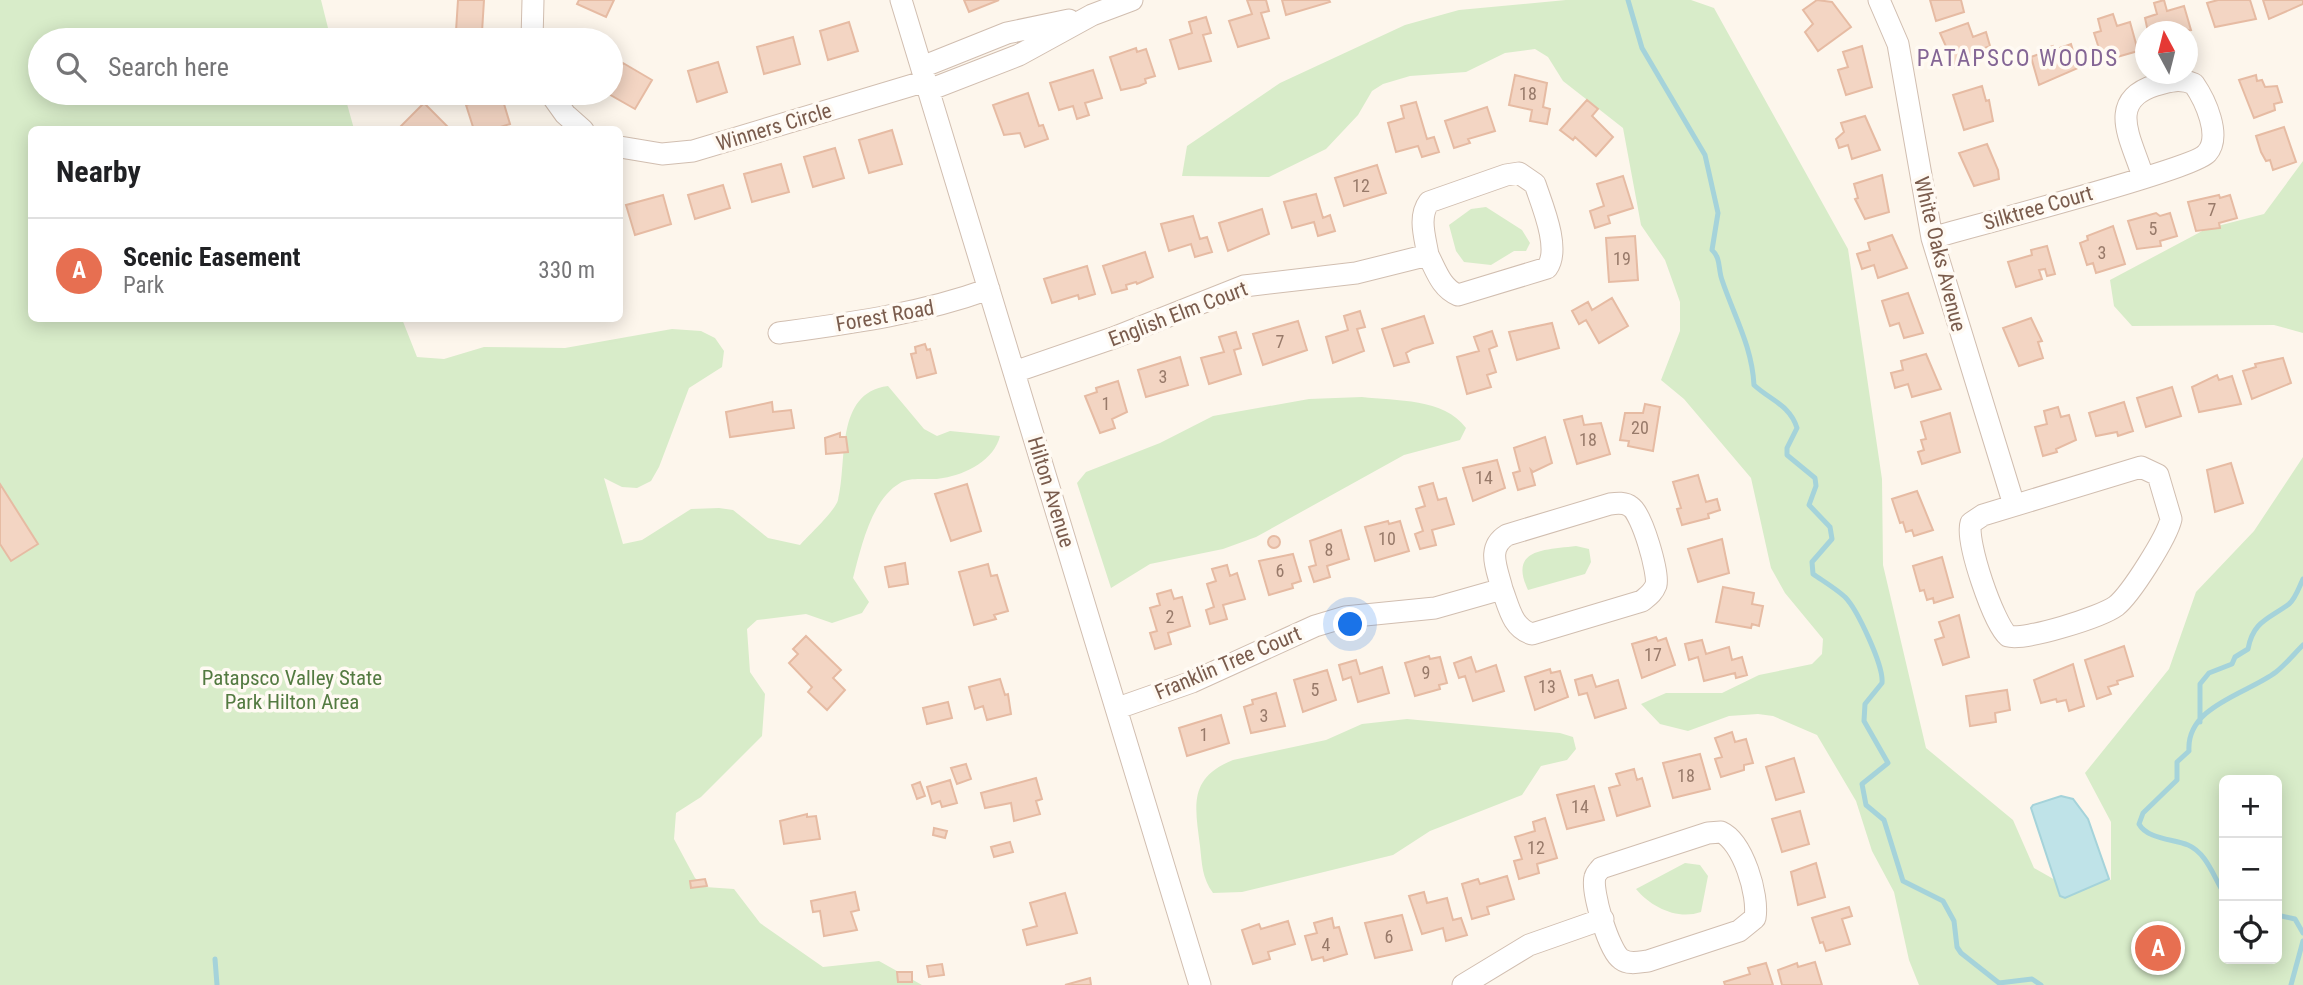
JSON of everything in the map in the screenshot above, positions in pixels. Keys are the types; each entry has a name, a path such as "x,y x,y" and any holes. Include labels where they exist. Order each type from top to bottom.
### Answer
{"street":[{"path":"532,28 533,0"},
{"name":"Hilton Avenue","path":"901,0 1200,985"},
{"name":"White Oaks Avenue","path":"1880,0 1899,52 1932,238 2014,505"},
{"path":"926,79 1007,33 1092,15 1124,1"},
{"name":"Winners Circle","path":"623,148 662,154 693,151 926,79"},
{"name":"Silktree Court","path":"1932,238 2143,177 2202,159 2209,152 2214,134 2194,84 2174,80 2141,90 2130,98 2125,107 2143,177"},
{"path":"560,105 576,126"},
{"path":"1519,173 1535,184 1552,248 1552,261 1547,268 1458,295 1449,291 1440,279 1428,254 1423,210 1438,197 1519,173"},
{"name":"English Elm Court","path":"1014,372 1114,338 1244,286 1356,274 1428,254"},
{"name":"Forest Road","path":"779,333 890,318 942,306 989,289"},
{"path":"2141,467 2158,475 2171,519 2126,595 2115,607 2015,638 2008,636 1998,624 1969,535 1974,520 2014,505 2141,467"},
{"path":"1609,503 1622,503 1632,507 1639,516 1657,583 1652,594 1642,601 1532,634 1522,631 1515,622 1503,589 1494,550 1498,541 1507,535 1609,503"},
{"name":"Franklin Tree Court","path":"1118,708 1192,682 1315,626 1345,617 1435,608 1503,589"},
{"path":"1721,832 1732,837 1739,847 1757,905 1755,918 1738,931 1633,963 1620,959 1609,944 1603,919 1594,890 1595,877 1601,868 1721,832"},
{"path":"1463,985 1529,944 1603,919"}],"green space":[{"name":"Patapsco Valley State Park Hilton Area","path":"0,0 321,0 328,28 28,28 28,105 347,105 353,126 28,126 28,322 403,322 417,357 444,359 484,347 565,348 672,329 701,331 715,338 724,351 722,367 689,388 659,467 651,481 637,488 622,487 604,478 623,544 642,540 691,509 719,508 733,510 768,538 800,545 838,500 851,415 859,401 871,391 888,386 924,429 937,436 950,431 1000,436 997,445 986,459 970,469 943,478 904,481 882,501 869,526 853,578 869,602 862,613 832,623 806,614 757,620 747,629 750,672 765,694 762,736 701,797 676,813 674,839 695,878 705,887 734,889 760,923 823,967 879,961 922,985 0,985"},
{"path":"1566,0 1691,0 1714,8 1848,249 1882,479 1883,565 1926,748 2013,820 2034,868 2057,881 2111,880 2111,822 2085,773 2169,669 2196,592 2254,531 2303,457 2303,985 1919,985 1909,960 1894,892 1872,851 1856,801 1817,735 1773,716 1758,714 1729,716 1688,731 1660,724 1641,704 1666,693 1722,693 1759,675 1812,664 1822,654 1823,639 1785,593 1771,568 1751,478 1684,399 1661,380 1680,331 1680,302 1665,260 1641,225 1623,128 1563,81 1548,57 1535,49 1505,53 1466,72 1410,76 1383,84 1372,91 1358,115 1326,149 1269,177 1182,176 1187,146 1280,83 1405,25 1459,10"},
{"path":"2303,161 2303,333 2274,325 2132,326 2114,306 2110,280 2206,229 2264,214"},
{"path":"1486,207 1522,230 1530,243 1526,251 1514,251 1491,265 1464,262 1456,251 1449,225 1471,209"},
{"path":"1362,397 1432,406 1457,418 1466,428 1460,440 1404,455 1256,537 1223,549 1150,564 1111,588 1077,483 1086,472 1160,443 1213,416 1309,399"},
{"path":"1576,546 1589,549 1591,562 1585,574 1528,590 1523,576 1526,559 1542,551"},
{"path":"1407,719 1560,733 1573,737 1576,749 1567,760 1541,766 1522,795 1430,831 1393,855 1242,892 1213,893 1203,871 1196,806 1201,785 1208,775 1233,760 1326,740 1362,724"},
{"path":"1685,863 1700,865 1708,876 1701,912 1683,914 1666,911 1650,902 1636,889"}],"water":[{"path":"2061,796 2073,799 2088,819 2109,879 2065,898 2060,896 2031,808"}],"building":[{"path":"458,0 484,0 482,28 456,28"},
{"path":"579,0 614,0 606,17 577,4"},
{"path":"964,0 999,0 969,12"},
{"path":"1247,0 1266,0 1269,11 1261,13 1269,38 1238,47 1229,21 1252,14"},
{"path":"1282,0 1329,0 1330,2 1286,15"},
{"path":"1817,0 1832,2 1851,27 1818,51 1805,32 1813,24 1803,10"},
{"path":"1930,0 1961,0 1964,12 1936,21"},
{"path":"2164,0 2167,11 2184,6 2188,21 2146,21 2145,18 2157,14 2154,3"},
{"path":"2218,0 2250,0 2256,19 2215,27 2207,3"},
{"path":"2263,0 2303,0 2303,4 2269,19"},
{"path":"2113,14 2117,26 2130,22 2135,52 2103,61 2094,33 2101,31 2098,19"},
{"path":"1206,17 1211,33 1203,35 1211,61 1179,69 1170,40 1192,33 1189,22"},
{"path":"849,22 858,51 828,60 820,31"},
{"path":"1968,23 1973,37 1986,32 1990,46 1977,51 1979,58 1955,67 1940,33"},
{"path":"793,37 800,64 764,74 757,47"},
{"path":"2071,44 2078,68 2039,85 2031,57 2045,52 2043,49 2053,46 2054,50"},
{"path":"1862,46 1872,87 1846,95 1838,70 1848,67 1843,52"},
{"path":"1136,48 1137,52 1146,49 1155,76 1145,79 1146,83 1139,86 1121,90 1110,57"},
{"path":"718,62 727,92 697,102 688,71"},
{"path":"623,63 652,80 635,109 623,102"},
{"path":"1093,70 1102,98 1085,103 1089,115 1077,119 1073,106 1059,110 1050,83"},
{"path":"1515,75 1547,83 1543,107 1550,109 1547,124 1530,121 1532,110 1509,105"},
{"path":"2256,75 2257,81 2262,80 2265,87 2277,86 2282,102 2274,104 2275,110 2254,118 2239,80"},
{"path":"1982,86 1986,101 1989,100 1993,121 1964,130 1953,95"},
{"path":"1028,93 1039,126 1043,125 1048,139 1025,147 1020,133 1004,135 993,105"},
{"path":"1587,100 1598,109 1592,116 1613,137 1596,156 1575,137 1573,140 1560,130"},
{"path":"1416,102 1427,139 1434,137 1439,152 1422,157 1418,146 1396,152 1388,123 1404,118 1401,106"},
{"path":"422,105 426,105 447,126 401,126"},
{"path":"466,105 504,105 510,124 473,126"},
{"path":"1487,107 1495,131 1468,139 1470,143 1454,148 1445,121"},
{"path":"1865,116 1880,150 1852,159 1848,145 1839,148 1836,139 1844,132 1841,123"},
{"path":"2284,127 2296,162 2273,170 2270,160 2266,161 2261,152 2256,136"},
{"path":"892,130 902,164 869,173 859,140"},
{"path":"1987,144 1999,179 1974,186 1959,153"},
{"path":"835,148 844,178 813,187 804,157"},
{"path":"781,164 789,192 752,202 744,174"},
{"path":"1377,165 1386,193 1344,206 1335,178"},
{"path":"1882,175 1889,212 1865,219 1855,199 1858,198 1854,184"},
{"path":"1623,176 1633,208 1608,216 1610,223 1595,228 1590,211 1604,206 1597,184"},
{"path":"723,185 730,208 695,219 688,195"},
{"path":"1316,194 1323,218 1330,215 1335,231 1318,236 1314,222 1292,228 1284,202"},
{"path":"663,195 671,224 635,235 626,205"},
{"path":"2219,195 2220,198 2230,195 2237,218 2219,223 2220,228 2196,231 2188,202"},
{"path":"1262,209 1269,234 1228,251 1219,223"},
{"path":"2156,213 2160,216 2170,213 2177,236 2160,241 2161,246 2137,249 2128,221"},
{"path":"1193,216 1200,239 1207,237 1212,252 1195,257 1191,244 1169,251 1161,224"},
{"path":"2113,226 2125,264 2096,273 2093,263 2087,265 2080,243 2088,240 2087,236"},
{"path":"1892,235 1907,268 1878,278 1874,265 1862,269 1857,254 1870,250 1868,243"},
{"path":"1635,236 1638,280 1609,282 1606,238"},
{"path":"2047,246 2055,274 2047,276 2045,269 2039,270 2042,279 2016,287 2008,262 2032,255 2031,250"},
{"path":"1145,252 1153,277 1137,284 1126,285 1127,289 1112,293 1103,266"},
{"path":"1087,266 1095,294 1079,299 1078,295 1052,303 1044,279"},
{"path":"1908,293 1923,333 1904,338 1899,323 1890,326 1882,301"},
{"path":"1612,298 1628,326 1599,343 1586,320 1579,324 1572,311 1588,302 1592,310"},
{"path":"1360,311 1365,327 1357,329 1364,351 1333,363 1326,337 1348,330 1344,316"},
{"path":"1424,316 1433,343 1406,353 1409,362 1394,366 1382,329"},
{"path":"2031,318 2042,341 2038,342 2043,358 2019,366 2003,328"},
{"path":"1298,321 1307,350 1263,365 1253,334"},
{"path":"1552,323 1559,348 1517,360 1509,332"},
{"path":"1492,331 1497,346 1489,349 1496,372 1487,375 1491,387 1467,394 1457,357 1479,351 1474,337"},
{"path":"1236,332 1241,348 1234,350 1241,374 1209,384 1201,358 1224,352 1219,337"},
{"path":"925,344 927,350 930,349 936,373 917,378 911,354 916,353 915,347"},
{"path":"1926,354 1941,389 1912,397 1908,384 1895,388 1891,373 1903,370 1901,361"},
{"path":"1180,357 1188,385 1146,397 1138,370"},
{"path":"2283,358 2291,383 2252,399 2243,371 2256,367 2255,364"},
{"path":"2217,375 2219,380 2232,376 2241,404 2199,412 2192,387"},
{"path":"1118,381 1127,412 1112,419 1115,428 1100,433 1085,396 1097,392 1096,388"},
{"path":"2172,387 2181,416 2146,427 2137,398"},
{"path":"772,402 773,412 791,410 794,428 730,437 726,412"},
{"path":"2124,402 2133,431 2118,436 2117,432 2096,436 2089,413"},
{"path":"1645,404 1660,407 1653,451 1628,446 1629,441 1620,440 1625,413 1643,413"},
{"path":"2058,407 2061,417 2069,415 2076,440 2056,449 2057,452 2043,456 2035,427 2047,424 2044,411"},
{"path":"1950,413 1960,452 1922,464 1918,452 1924,450 1921,440 1926,439 1921,422"},
{"path":"1582,416 1584,425 1601,423 1610,454 1577,464 1564,420"},
{"path":"840,433 840,437 846,437 848,452 826,454 825,438"},
{"path":"1545,437 1552,463 1533,472 1531,470 1535,485 1518,490 1513,473 1520,471 1514,448"},
{"path":"1497,460 1505,488 1473,501 1463,468"},
{"path":"2231,463 2243,503 2215,512 2207,470"},
{"path":"1698,475 1706,502 1717,499 1720,510 1708,514 1709,518 1682,525 1677,509 1681,508 1673,482"},
{"path":"1433,483 1438,500 1446,498 1454,524 1432,530 1436,545 1420,549 1415,534 1423,531 1416,509 1425,506 1419,487"},
{"path":"0,484 38,544 11,561 0,544"},
{"path":"967,484 981,531 951,541 935,494"},
{"path":"1917,491 1933,530 1914,536 1912,530 1906,532 1903,522 1900,523 1892,499"},
{"path":"1388,521 1389,524 1400,521 1409,551 1375,561 1365,527"},
{"path":"1341,530 1349,559 1327,566 1330,577 1314,582 1309,567 1316,565 1310,541"},
{"path":"1274,536 1280,542 1274,548 1268,542"},
{"path":"1722,539 1729,573 1698,582 1688,549"},
{"path":"1293,554 1301,581 1292,584 1293,588 1269,595 1259,561"},
{"path":"1942,557 1953,597 1934,603 1933,598 1927,600 1924,590 1920,591 1913,566"},
{"path":"905,563 908,584 889,587 885,567"},
{"path":"988,564 991,576 997,575 1008,611 994,615 996,619 974,625 959,572"},
{"path":"1227,565 1230,576 1237,573 1245,599 1223,605 1227,619 1210,624 1206,610 1214,607 1207,584 1216,581 1212,569"},
{"path":"1723,587 1754,593 1752,604 1763,606 1759,626 1752,624 1751,628 1716,622"},
{"path":"1171,590 1174,599 1182,597 1190,626 1168,633 1171,644 1155,649 1150,633 1157,631 1150,608 1160,605 1157,594"},
{"path":"1959,615 1969,657 1943,665 1935,640 1944,637 1939,622"},
{"path":"806,636 841,670 833,678 845,690 827,710 808,692 812,687 789,663 798,654 793,649"},
{"path":"1656,637 1658,641 1666,638 1675,665 1642,678 1632,644"},
{"path":"1702,640 1706,654 1729,647 1732,660 1742,657 1747,675 1736,678 1735,673 1704,681 1698,657 1689,660 1685,644"},
{"path":"2124,646 2133,676 2117,681 2118,684 2108,687 2111,694 2097,699 2085,660"},
{"path":"1429,656 1430,659 1440,657 1447,683 1439,685 1440,689 1415,696 1405,663"},
{"path":"1471,657 1476,672 1496,665 1504,691 1473,701 1465,676 1459,678 1454,663"},
{"path":"1356,660 1360,674 1382,667 1389,693 1358,702 1351,677 1343,680 1339,665"},
{"path":"2073,664 2084,706 2069,711 2066,700 2057,702 2056,699 2041,703 2034,680"},
{"path":"1550,669 1551,673 1560,671 1568,697 1535,710 1525,677"},
{"path":"1327,670 1336,700 1303,712 1294,680"},
{"path":"1592,675 1596,687 1618,680 1626,708 1595,718 1587,693 1579,695 1575,680"},
{"path":"1000,679 1005,695 1008,694 1011,714 987,720 983,706 975,709 969,687"},
{"path":"2007,690 2010,710 1995,713 1996,722 1970,726 1966,696"},
{"path":"1276,693 1285,726 1251,733 1244,707 1253,704 1252,700"},
{"path":"948,702 952,718 927,724 923,708"},
{"path":"1221,715 1229,743 1187,756 1179,728"},
{"path":"1732,732 1735,742 1746,739 1753,763 1744,765 1744,770 1721,777 1715,759 1722,757 1715,738"},
{"path":"1700,754 1710,789 1673,798 1663,763"},
{"path":"1794,758 1804,792 1776,800 1766,767"},
{"path":"966,764 971,779 957,784 951,768"},
{"path":"1634,769 1637,780 1642,778 1650,806 1617,816 1609,788 1620,785 1616,774"},
{"path":"1036,778 1042,799 1036,801 1040,814 1014,821 1011,803 985,808 981,793"},
{"path":"950,780 957,803 942,807 940,801 932,804 927,787"},
{"path":"920,782 925,796 917,799 912,785"},
{"path":"1594,786 1604,820 1567,829 1557,795"},
{"path":"1800,811 1809,844 1782,852 1772,819"},
{"path":"807,814 807,817 816,816 820,839 784,844 780,821"},
{"path":"1545,818 1557,858 1537,864 1539,873 1519,879 1514,861 1522,859 1515,837 1535,831 1533,822"},
{"path":"934,828 947,831 945,838 933,835"},
{"path":"1010,842 1013,852 994,857 991,847"},
{"path":"1816,863 1825,897 1798,905 1791,872"},
{"path":"1507,876 1514,899 1487,907 1489,914 1472,919 1462,884 1478,879 1480,884"},
{"path":"705,879 707,886 691,888 690,881"},
{"path":"855,892 859,910 851,912 857,930 824,936 820,911 813,912 811,901"},
{"path":"1424,892 1427,903 1447,898 1453,920 1461,918 1467,935 1446,941 1443,928 1422,934 1409,896"},
{"path":"1065,893 1077,933 1027,945 1023,930 1037,926 1030,903"},
{"path":"1849,907 1852,916 1842,919 1850,944 1826,951 1823,942 1820,943 1812,918"},
{"path":"1402,915 1412,950 1375,958 1365,923"},
{"path":"1332,918 1334,928 1339,927 1347,954 1324,961 1323,957 1312,960 1305,936 1317,933 1314,923"},
{"path":"1288,921 1295,944 1268,952 1270,959 1253,964 1242,930 1259,924 1261,929"},
{"path":"1815,962 1822,985 1782,985 1778,970 1797,963 1798,967"},
{"path":"1766,963 1773,985 1725,985 1724,982 1750,974 1748,968"},
{"path":"942,964 944,975 929,977 927,966"},
{"path":"897,972 912,972 912,982 898,982"},
{"path":"1090,978 1091,985 1065,985"}],"waterway":[{"path":"1628,0 1642,48 1705,155 1718,213 1712,250 1717,257 1722,280 1746,344 1754,385 1779,404 1794,420 1797,428 1787,448 1787,455 1815,478 1816,486 1809,505 1830,527 1832,539 1812,562 1813,574 1850,603 1869,638 1879,664 1882,683 1865,704 1864,721 1888,763 1862,784 1866,805 1884,820 1903,881 1943,901 1954,921 1957,947 1961,953 1999,983 2032,979 2041,985"},
{"path":"2200,722 2200,684 2209,673 2232,664 2235,657 2248,649 2258,626 2291,602 2303,579"},
{"path":"2219,884 2195,849 2154,836 2139,824 2143,813 2177,780 2177,762 2189,751 2191,736 2197,723 2220,703 2276,672 2303,645"},
{"path":"2282,916 2295,919 2303,933"},
{"path":"2291,985 2303,941"},
{"path":"215,959 217,985"}],"place":[{"name":"Scenic Easement","path":"2158,948"}],"district":[{"name":"PATAPSCO WOODS","path":"2018,58"}]}
